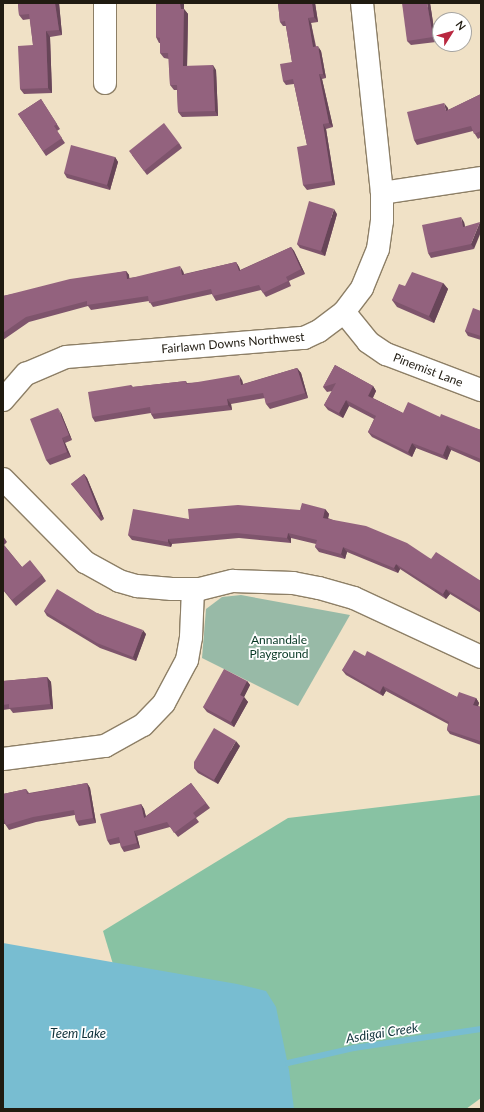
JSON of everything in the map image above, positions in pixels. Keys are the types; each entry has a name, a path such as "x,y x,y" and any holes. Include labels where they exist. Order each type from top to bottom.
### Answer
{"street":[{"path":"105,3 105,83"},
{"name":"Fairlawn Downs Northwest","path":"3,400 26,374 66,357 304,338 319,331 344,312 362,288 378,249 382,193 362,3"},
{"path":"382,193 481,178"},
{"name":"Pinemist Lane","path":"344,312 368,342 386,354 404,363 481,390"},
{"path":"3,479 85,562 100,573 137,586 193,589 233,581 293,583 319,588 354,598 481,657"},
{"path":"3,759 105,746 143,725 164,703 187,660 191,637 193,589"}],"green space":[{"name":"Annandale Playground","path":"241,595 350,615 298,706 202,658 206,609 222,597"},
{"path":"481,795 481,1098 466,1109 207,1109 132,1027 103,931 288,818"}],"water":[{"name":"Teem Lake","path":"3,943 237,984 266,991 276,1007 289,1070 294,1109 3,1109"}],"building":[{"path":"18,3 55,3 59,30 46,31 48,88 20,89 18,46 33,45 29,14 19,15"},
{"path":"156,3 180,3 181,9 184,9 183,66 213,65 215,111 178,112 177,85 170,85 168,53 160,53 160,38 156,37"},
{"path":"278,3 312,3 314,17 308,18 313,47 318,46 323,74 319,74 329,123 323,124 332,181 303,185 297,147 307,145 293,79 283,81 280,64 292,62 285,21 280,22"},
{"path":"402,3 427,3 432,37 407,41"},
{"path":"481,94 481,131 474,134 471,126 414,140 407,112 444,103 446,111"},
{"path":"41,99 57,124 54,126 62,138 43,151 18,114"},
{"path":"164,123 179,143 144,171 129,151"},
{"path":"71,145 115,157 107,185 64,173"},
{"path":"309,201 334,209 321,251 297,244"},
{"path":"461,217 463,227 480,222 471,244 428,253 422,225"},
{"path":"291,247 301,269 286,277 288,281 263,293 259,285 213,296 211,289 149,303 148,296 87,305 87,301 26,317 3,333 3,296 70,279 126,271 127,279 180,266 182,275 236,262 239,271"},
{"path":"412,272 443,283 429,316 392,300 399,284 405,286"},
{"path":"473,308 481,311 481,336 465,331"},
{"path":"335,365 373,386 368,396 403,413 408,402 440,417 441,414 481,430 481,459 447,445 443,455 412,443 408,452 368,432 376,416 346,400 339,413 324,405 336,383 323,387"},
{"path":"297,368 305,393 266,404 263,393 227,399 228,405 151,414 150,407 92,417 88,392 131,385 132,387 186,381 186,384 239,375 241,385"},
{"path":"58,408 69,435 62,438 67,452 46,460 30,419"},
{"path":"84,474 100,515 98,516 71,484"},
{"path":"302,503 325,509 323,518 366,526 407,543 431,559 436,552 481,581 481,610 446,589 443,594 396,564 394,568 343,547 341,554 315,547 317,540 288,533 287,538 236,533 168,539 168,542 128,535 133,509 189,519 188,509 238,505 300,510"},
{"path":"3,544 22,567 30,560 42,575 12,600 3,589"},
{"path":"57,589 97,613 143,630 133,657 97,643 44,611"},
{"path":"354,650 365,656 367,651 457,697 459,692 476,698 473,705 481,707 480,741 447,730 449,722 383,686 380,692 342,670"},
{"path":"224,669 247,681 240,695 244,697 231,722 203,707"},
{"path":"47,677 50,704 9,708 9,704 3,705 3,681"},
{"path":"214,728 236,741 214,780 194,768 194,762"},
{"path":"87,783 93,818 76,821 74,810 33,817 6,825 3,819 3,794 26,789 27,794"},
{"path":"191,783 206,803 193,813 196,817 174,833 167,822 134,831 137,843 121,847 119,837 107,840 100,814 141,804 144,818"}],"waterway":[{"name":"Asdigai Creek","path":"288,1063 354,1048 481,1029"}]}
